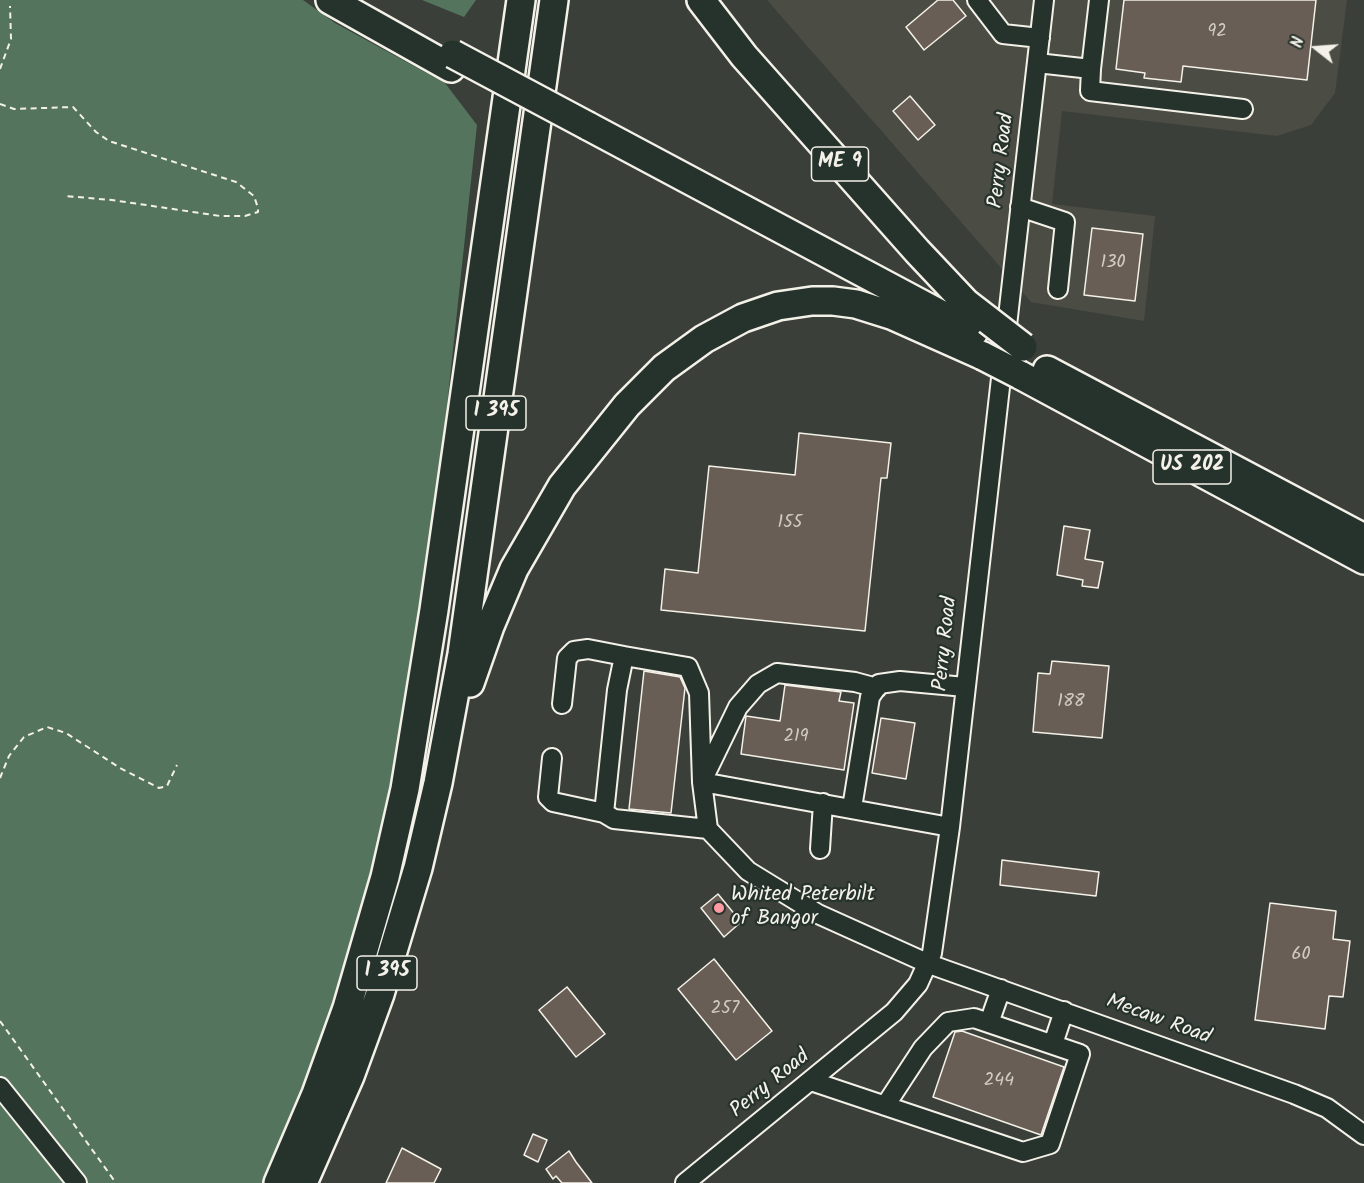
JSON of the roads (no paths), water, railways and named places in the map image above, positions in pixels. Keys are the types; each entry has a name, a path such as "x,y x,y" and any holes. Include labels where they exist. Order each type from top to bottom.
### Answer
{"highway":[{"path":"330,0 985,338"},
{"path":"354,0 452,61"},
{"path":"489,228 490,142 505,0"},
{"name":"I 395","path":"278,1183 343,1018 373,922 395,833 428,656 521,0"},
{"name":"I 395","path":"303,1183 350,1076 380,994 429,825 462,654 555,0"},
{"name":"ME 9","path":"701,0 744,56 959,296 985,338 1022,360 1084,388"},
{"path":"587,133 948,339"},
{"path":"429,825 482,646 519,561 542,518 577,465 615,418 651,380 676,358 731,323 767,309 801,302 823,300 856,304 891,315 948,339"},
{"name":"US 202","path":"948,339 985,338 1364,560"},
{"name":"US 202","path":"1084,388 1364,538"}],"street":[{"path":"977,0 1003,34 1040,38"},
{"name":"Perry Road","path":"685,1183 894,1012 918,984 929,964 936,935 950,827 1044,0"},
{"path":"1100,0 1089,91 1243,109"},
{"path":"1037,63 1091,69"},
{"path":"1020,207 1065,222 1058,289"},
{"path":"552,758 548,797 553,802 604,813 614,819 708,829 702,782 699,693 688,667 588,649 574,651 567,658 562,704"},
{"path":"604,813 617,690 624,656"},
{"path":"702,782 738,707 758,684 777,673 855,682 877,688"},
{"path":"852,808 870,697 879,684 900,681 965,687"},
{"path":"702,782 950,827"},
{"path":"820,849 823,803"},
{"name":"Mecaw Road","path":"708,829 748,871 818,914 929,964 1294,1094 1327,1108 1364,1134"},
{"path":"989,1023 1001,989"},
{"path":"1053,1044 1064,1011"},
{"path":"811,1081 885,1106 1023,1152 1050,1144 1080,1054 974,1018 948,1022 923,1048 885,1106"},
{"path":"0,1087 77,1183"}],"place":[{"name":"Whited Peterbilt of Bangor","path":"719,908"}]}
